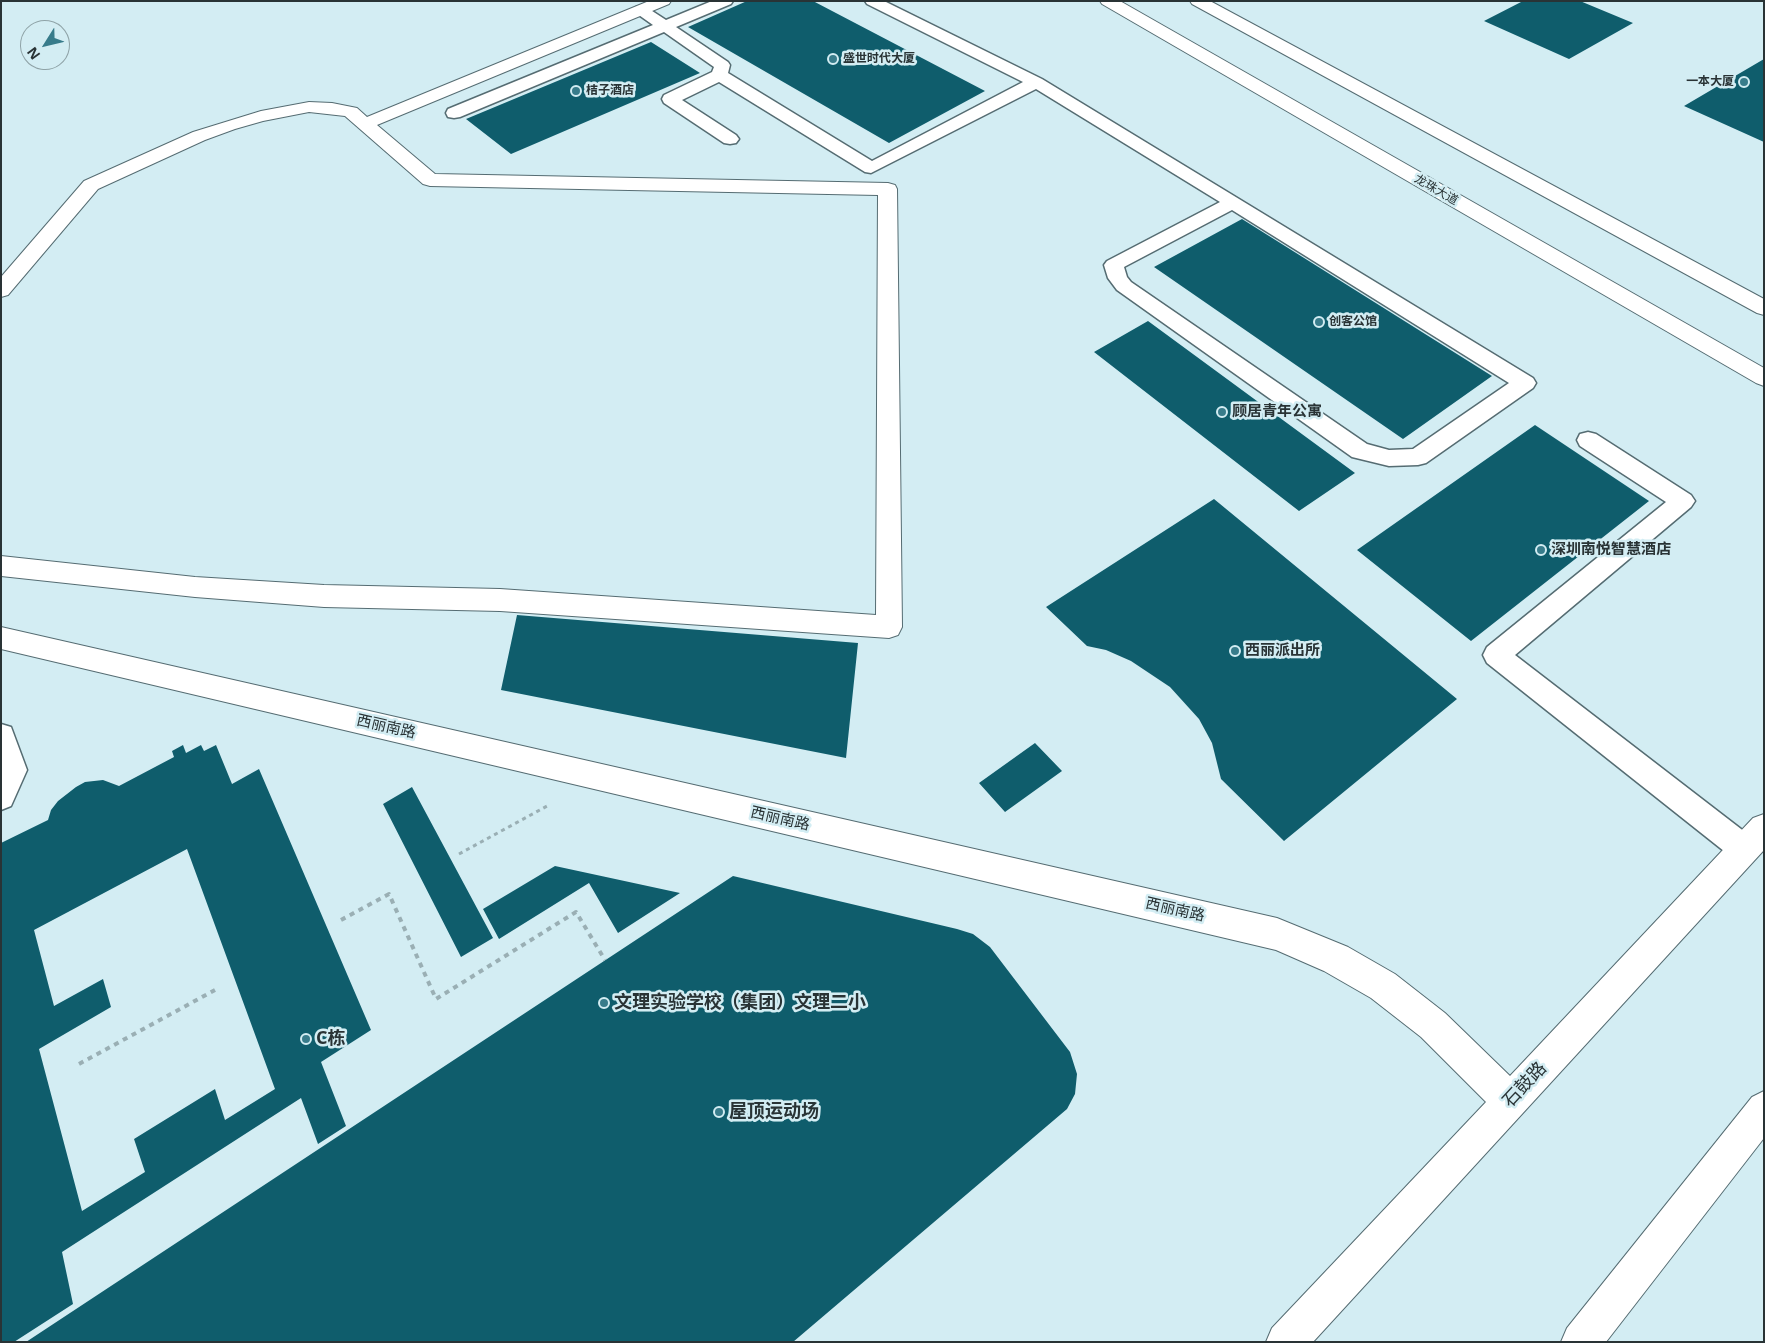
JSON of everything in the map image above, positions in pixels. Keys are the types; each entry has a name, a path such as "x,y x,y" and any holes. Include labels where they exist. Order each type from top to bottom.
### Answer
{"street":[{"path":"366,123 663,1"},
{"name":"龙珠大道","path":"1108,1 1764,378"},
{"path":"1198,1 1764,308"},
{"path":"1,290 91,185 199,136 261,116 309,107 332,108 351,112 430,180 888,188 889,627 500,600 324,596 195,587 1,566"},
{"name":"西丽南路","path":"1,638 1277,934 1336,959 1383,986 1433,1025 1510,1101"},
{"name":"石鼓路","path":"1286,1342 1754,838"},
{"path":"1581,1342 1764,1109"}],"lane":[{"path":"454,113 726,1"},
{"path":"872,1 1036,82 1233,202 1525,383 1418,456 1389,458 1360,451 1124,286 1118,278 1114,266 1233,202"},
{"path":"641,10 722,65 720,75"},
{"path":"720,75 871,168 1036,82"},
{"path":"720,75 670,99 730,139"},
{"path":"1588,440 1683,501 1496,655 1754,838"},
{"path":"1,736 13,770 1,797"}],"path":[{"path":"459,854 600,777"},
{"path":"341,920 389,894 436,999 576,912 605,960"},
{"path":"79,1064 216,990"}],"building":[{"name":"盛世时代大厦","path":"747,1 813,1 985,91 889,143 688,27"},
{"path":"1523,1 1580,1 1633,23 1569,59 1484,21"},
{"name":"桔子酒店","path":"651,42 700,73 511,154 466,119"},
{"name":"一本大厦","path":"1764,59 1764,142 1684,106"},
{"name":"创客公馆","path":"1242,219 1492,376 1403,439 1154,267"},
{"name":"顾居青年公寓","path":"1148,321 1355,473 1299,511 1094,352"},
{"path":"1535,425 1649,501 1471,641 1357,550"},
{"path":"1214,499 1457,699 1284,841 1221,779 1212,743 1199,719 1170,687 1131,661 1106,650 1087,646 1046,607"},
{"path":"517,615 858,643 846,758 501,690"},
{"path":"1035,743 1062,771 1005,812 979,783"},
{"name":"C栋","path":"183,745 186,753 201,745 204,751 216,745 232,784 259,769 371,1030 321,1062 346,1126 318,1144 301,1098 62,1252 73,1304 14,1342 1,1342 1,843 48,820 51,810 58,801 85,782 103,780 119,786 174,757 172,751","holes":["187,849 275,1089 225,1120 215,1089 134,1139 145,1172 82,1211 39,1049 111,1007 103,979 54,1006 34,930"]},
{"path":"412,787 493,938 461,957 383,804"},
{"path":"555,866 680,893 618,933 589,883 499,939 483,909"},
{"name":"屋顶运动场","path":"733,876 973,934 990,947 1070,1052 1077,1074 1075,1094 1067,1109 793,1342 26,1342"}],"place":[{"name":"盛世时代大厦","path":"833,59"},
{"name":"一本大厦","path":"1744,82"},
{"name":"桔子酒店","path":"576,91"},
{"name":"创客公馆","path":"1319,322"},
{"name":"顾居青年公寓","path":"1222,412"},
{"name":"深圳南悦智慧酒店","path":"1541,550"},
{"name":"西丽派出所","path":"1235,651"},
{"name":"文理实验学校（集团）文理二小","path":"604,1003"},
{"name":"C栋","path":"306,1039"},
{"name":"屋顶运动场","path":"719,1112"}]}
